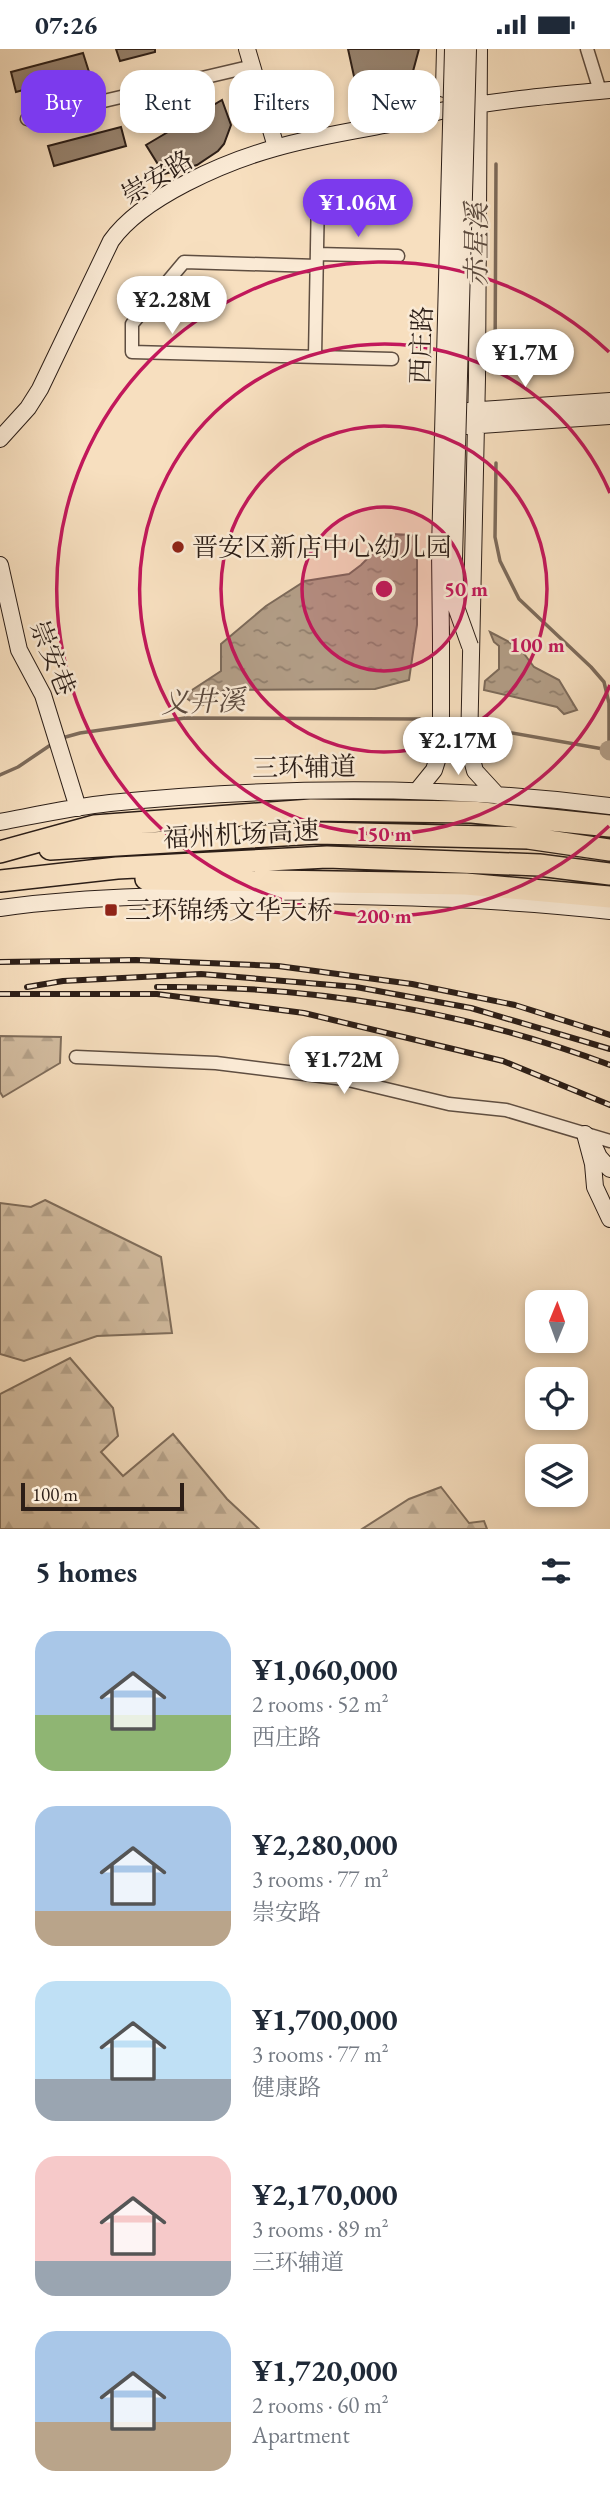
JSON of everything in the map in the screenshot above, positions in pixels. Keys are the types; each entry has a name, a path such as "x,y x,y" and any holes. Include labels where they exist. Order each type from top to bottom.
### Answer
{"highway":[{"path":"0,853 94,826 310,810 472,811 610,826"},
{"name":"福州机场高速","path":"0,853 317,832 528,838 610,850"},
{"name":"福州机场高速","path":"2,880 117,868 327,857 539,865 610,874"},
{"path":"2,880 152,879 466,884 610,897"}],"street":[{"path":"247,49 276,147"},
{"path":"417,791 438,761 442,732 445,49"},
{"name":"西庄路","path":"441,642 440,539 453,49"},
{"path":"468,49 454,558 456,607 470,646"},
{"path":"479,49 476,418 469,755 475,771 498,796"},
{"path":"587,49 607,93"},
{"path":"106,101 253,67"},
{"name":"崇安路","path":"0,439 28,408 40,389 105,253 119,231 134,217 175,189 246,157 276,147 444,113 607,93"},
{"path":"315,357 318,194 395,195"},
{"path":"392,359 132,352 132,324 184,262 398,256"},
{"path":"476,418 610,401"},
{"path":"442,420 610,415"},
{"name":"崇安巷","path":"0,565 19,650 41,689 78,808"},
{"name":"三环辅道","path":"0,821 108,803 272,790 417,791 610,806"},
{"path":"0,908 121,897 328,895 486,899 610,911"},
{"path":"76,1057 216,1063 344,1079 449,1104 506,1110 610,1141"},
{"path":"588,1135 596,1152 610,1169"},
{"path":"588,1135 597,1193 610,1219"}],"green space":[{"path":"0,1036 61,1037 60,1063 3,1097 0,1092"},
{"path":"45,1200 161,1257 172,1333 97,1336 24,1361 0,1354 0,1203 31,1207"},
{"path":"70,1358 113,1408 118,1436 101,1452 123,1476 173,1434 227,1499 259,1529 0,1529 0,1394"},
{"path":"441,1487 469,1523 484,1521 487,1529 362,1529 409,1499"}],"water":[{"path":"392,534 412,535 417,538 417,625 409,680 375,689 224,690 200,707 183,696 221,671 221,644 266,606 305,581 349,574"},
{"path":"490,632 519,647 534,667 559,680 577,710 564,714 557,707 484,690 485,681 499,669 499,646"}],"building":[{"path":"116,49 155,49 155,52 120,61"},
{"path":"348,49 419,49 413,70 353,70"},
{"path":"83,53 88,70 21,70 21,91 16,92 11,72"},
{"path":"222,100 229,119 229,130 224,144 197,165 164,174 146,145 166,133 215,133 215,104"},
{"path":"120,127 126,146 54,166 48,146"}],"waterway":[{"name":"赤星溪","path":"495,369 496,164"},
{"name":"赤星溪","path":"489,729 609,750 609,703 604,682 519,599 500,561 495,537 496,463"},
{"name":"义井溪","path":"62,738 185,718 420,719"},
{"name":"义井溪","path":"0,775 18,767 52,744"}],"railway":[{"path":"0,962 136,960 278,966 412,984 515,1005 610,1035"},
{"path":"27,987 63,981 201,974 356,987 471,1008 610,1049"},
{"path":"157,987 272,991 387,1005 500,1030 610,1065"},
{"path":"0,994 157,994 304,1013 503,1061 610,1105"}],"place":[{"name":"晋安区新店中心幼儿园","path":"178,547"},
{"name":"三环锦绣文华天桥","path":"111,910"}]}
